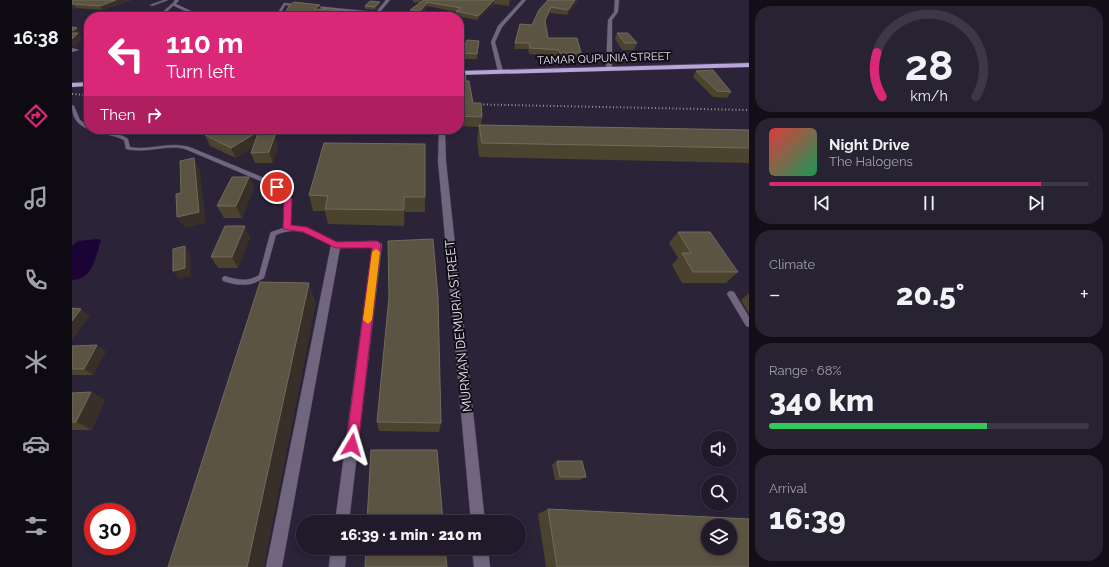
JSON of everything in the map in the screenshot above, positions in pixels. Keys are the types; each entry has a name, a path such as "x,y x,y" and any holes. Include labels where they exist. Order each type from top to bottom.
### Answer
{"main road":[{"name":"TAMAR QUPUNIA STREET","path":"464,73 749,65"},
{"path":"72,85 84,84"}],"street":[{"path":"280,12 284,4 378,12 388,0"},
{"path":"500,71 493,42 500,28 524,0"},
{"path":"609,68 610,20 616,12 617,0"},
{"path":"176,2 193,12"},
{"name":"MURMAN DEMURIA STREET","path":"442,134 442,161 477,515"},
{"path":"274,567 336,245 377,244 343,515"},
{"path":"337,567 338,555"},
{"path":"481,555 482,567"}],"lane":[{"path":"151,5 168,0"},
{"path":"165,12 176,2"},
{"path":"72,106 78,121 84,124"},
{"path":"117,134 126,139 128,148 137,151 171,146 187,147 206,157 264,180 277,187 288,199 288,217 286,228"},
{"path":"225,279 243,284 262,276 273,234 286,228 304,229 336,245"},
{"path":"731,294 749,324"}],"shaded area":[{"path":"101,240 95,260 89,272 79,279 72,280 72,246 78,241"}],"building":[{"path":"72,0 116,0 100,6 72,4"},
{"path":"424,0 494,0 478,16 456,11 461,8 426,2 427,3 420,11 410,10"},
{"path":"548,0 575,0 568,10 551,7 545,20 548,38 577,38 581,53 560,53 559,50 530,48 529,43 515,43 520,24 532,25 539,10"},
{"path":"370,1 380,2 375,7 365,6"},
{"path":"294,2 320,5 314,9 346,11 285,12"},
{"path":"72,33 78,33 72,39"},
{"path":"617,33 628,33 637,43 625,43"},
{"path":"467,40 479,41 477,54 464,53"},
{"path":"713,70 731,92 717,91 696,71"},
{"path":"464,73 466,81 469,81 473,103 481,103 482,117 464,116"},
{"path":"479,125 749,130 749,148 482,143"},
{"path":"207,134 254,134 231,148 205,135"},
{"path":"258,134 275,135 269,152 251,153"},
{"path":"324,143 425,144 425,197 404,197 404,210 325,209 328,196 309,195"},
{"path":"194,158 199,212 177,217 176,194 181,193 180,161"},
{"path":"232,177 249,177 236,206 217,206"},
{"path":"225,226 245,226 232,257 211,257"},
{"path":"678,232 710,232 738,272 693,272 682,253 691,253"},
{"path":"433,239 438,297 441,423 377,422 389,297 388,241"},
{"path":"185,246 185,268 173,271 173,249"},
{"path":"260,282 309,283 247,567 168,567"},
{"path":"72,308 81,309 72,321"},
{"path":"97,345 84,369 72,369 72,346"},
{"path":"91,392 76,422 72,422 72,393"},
{"path":"371,450 437,450 442,515 367,515"},
{"path":"557,461 582,461 586,477 560,477"},
{"path":"548,509 749,519 749,567 557,567"},
{"path":"366,555 446,555 447,567 365,567"}],"railway":[{"path":"72,94 84,95"},
{"path":"464,104 749,110"}],"slow traffic":[{"path":"368,320 376,252"}],"route":[{"path":"277,187 288,199 288,217 286,228 304,229 317,234 336,245 377,244 352,445"}]}
